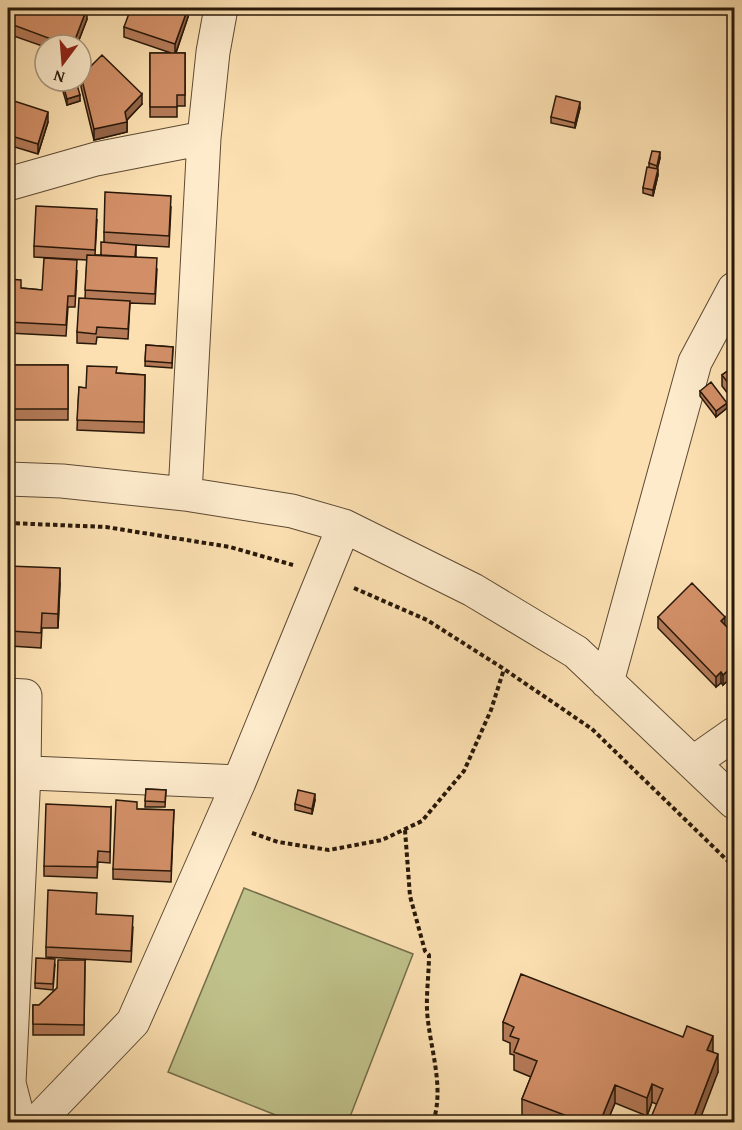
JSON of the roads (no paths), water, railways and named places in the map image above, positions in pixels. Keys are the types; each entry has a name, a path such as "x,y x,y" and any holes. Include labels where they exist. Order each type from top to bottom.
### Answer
{"street":[{"path":"185,494 204,138 213,52 221,8"},
{"path":"8,184 96,159 204,138"},
{"path":"607,682 695,362 735,289"},
{"path":"8,479 62,481 185,494 292,511 344,526 473,590 576,652 735,802"},
{"path":"8,695 25,696 16,773 9,1083 34,1122 133,1022 239,782 344,526"},
{"path":"694,762 735,734"},
{"path":"16,773 239,782"}]}
